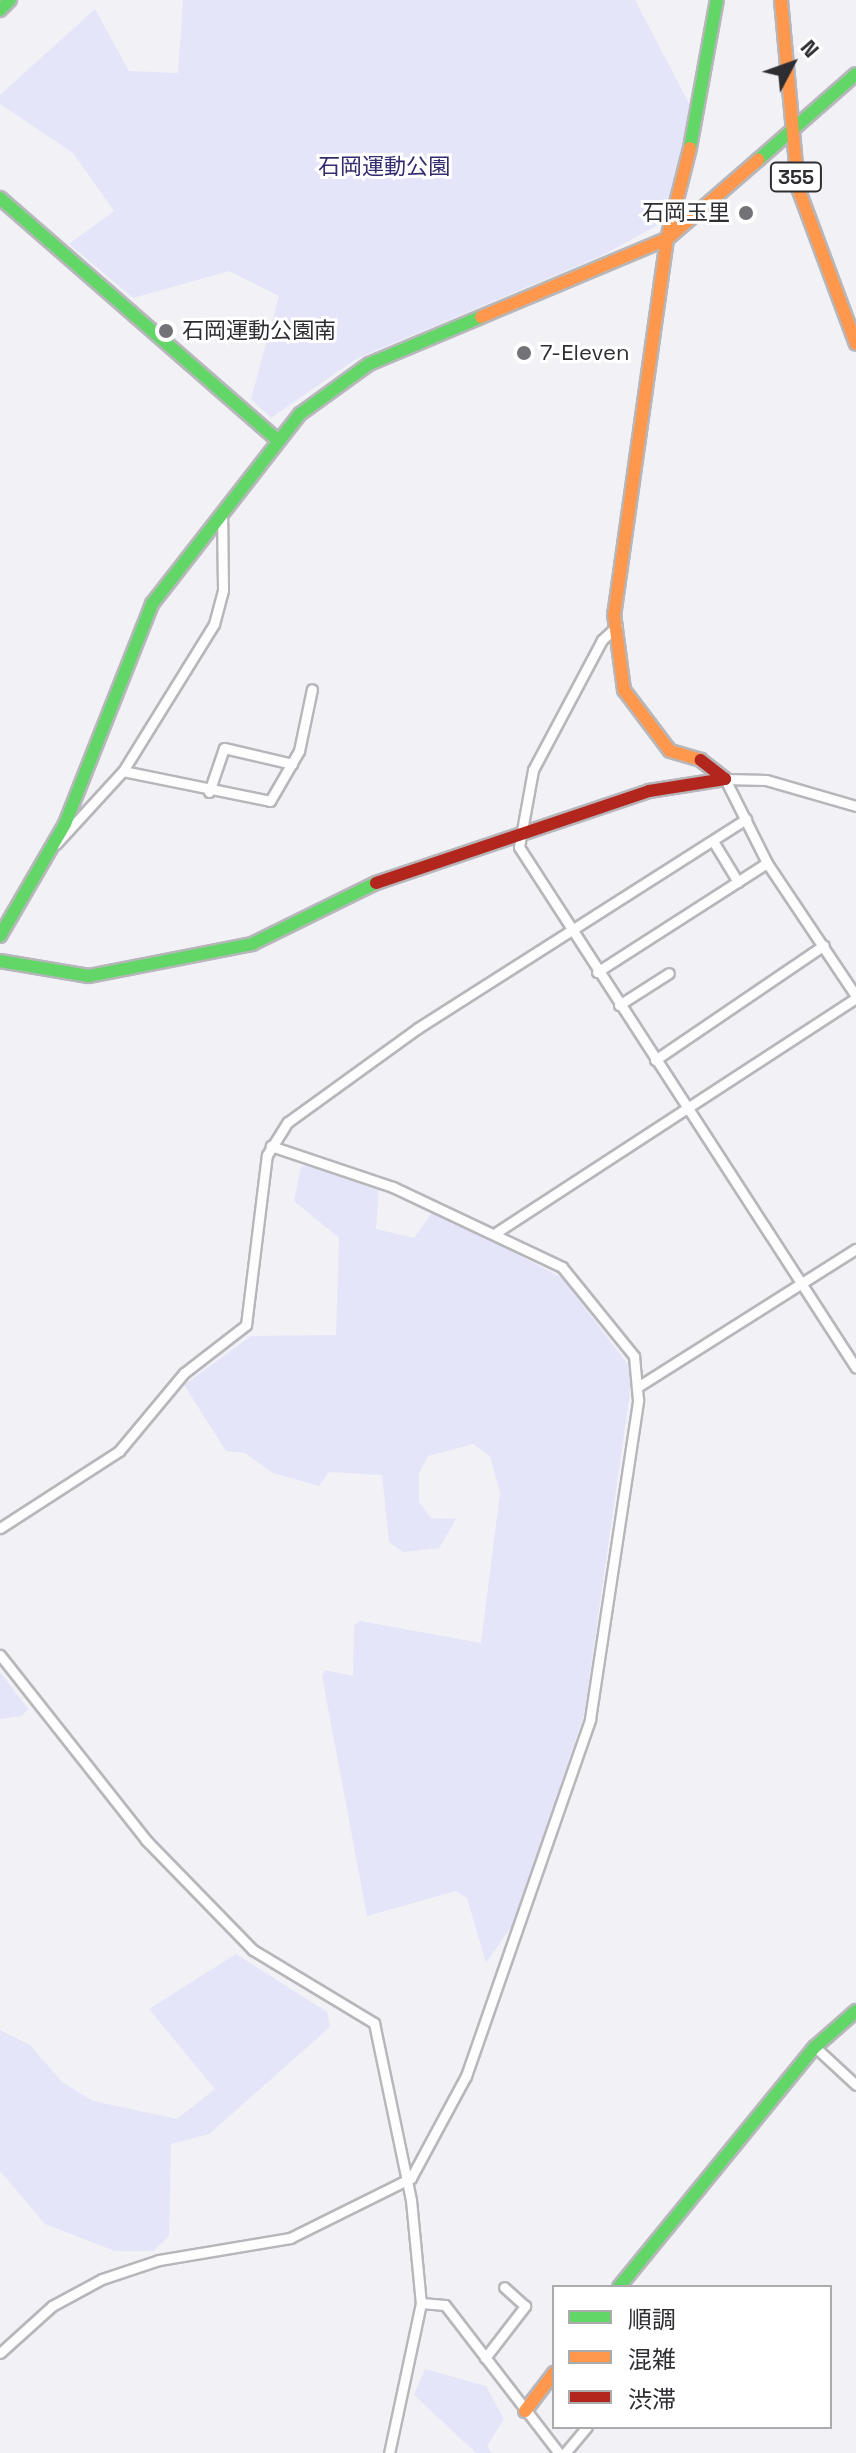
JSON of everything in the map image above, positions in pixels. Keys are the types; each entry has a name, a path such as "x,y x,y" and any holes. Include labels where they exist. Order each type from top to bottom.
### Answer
{"main road":[{"path":"0,10 10,0"},
{"path":"717,0 704,96 667,239 616,586 624,690 670,751 711,763 725,779"},
{"name":"355","path":"781,0 789,135 805,220 856,344"},
{"path":"0,936 56,844 144,619 221,509 276,439 369,364 667,239 856,74"},
{"path":"0,198 276,439"},
{"path":"0,961 89,976 239,947 279,936 380,881 519,840 649,791 725,779"},
{"path":"621,2285 815,2047 856,2011"},
{"path":"525,2411 552,2376"}],"street":[{"path":"56,844 123,771 214,624 223,590 221,509"},
{"path":"617,626 602,640 533,770 519,840 572,933 856,1368"},
{"path":"123,771 209,792 270,801 292,764 312,689"},
{"path":"209,792 224,748 292,764"},
{"path":"497,1232 856,997 767,863 725,779 766,780 856,806"},
{"path":"0,1528 119,1451 184,1373 246,1325 254,1301 253,1226 271,1146 300,1112 418,1028 572,933 746,819"},
{"path":"713,841 738,882"},
{"path":"597,972 767,863"},
{"path":"655,1060 824,945"},
{"path":"619,1005 669,973"},
{"path":"0,2353 52,2306 102,2279 159,2260 290,2238 406,2182 466,2076 585,1743 639,1386 634,1356 568,1272 497,1232 271,1146"},
{"path":"639,1386 856,1249"},
{"path":"0,1655 146,1840 253,1950 374,2023 406,2182 421,2303 389,2453"},
{"path":"815,2047 856,2085"},
{"path":"485,2358 525,2306 504,2287"},
{"path":"421,2303 445,2305 525,2411 562,2453 585,2429"}],"green space":[{"name":"石岡運動公園","path":"183,0 635,0 694,113 667,220 601,256 356,359 271,418 251,399 279,296 229,271 133,298 69,244 114,211 73,153 0,104 0,95 95,9 129,71 178,73"},
{"path":"310,1163 379,1188 376,1229 414,1238 434,1210 562,1278 633,1371 584,1715 513,1924 486,1963 467,1898 456,1891 367,1916 322,1676 325,1670 353,1676 354,1625 360,1621 481,1643 500,1493 490,1456 473,1444 428,1456 419,1473 419,1502 431,1518 456,1519 439,1548 403,1552 389,1542 382,1475 329,1472 319,1486 273,1473 245,1453 226,1451 184,1385 251,1336 336,1335 339,1238 294,1201 301,1167"},
{"path":"0,1672 28,1709 22,1716 0,1719"},
{"path":"236,1954 327,2012 330,2027 209,2134 171,2144 169,2236 153,2251 115,2251 45,2224 0,2171 0,2030 30,2045 62,2082 93,2101 177,2119 215,2089 149,2009"},
{"path":"425,2369 486,2386 504,2419 487,2446 492,2453 476,2453 414,2395"}],"traffic: fast":[{"path":"0,10 10,0"},
{"path":"690,148 717,0"},
{"path":"758,160 856,74"},
{"path":"0,198 276,439"},
{"path":"0,936 65,824 152,604 300,414 369,364 481,317"},
{"path":"0,961 89,976 252,944 376,883"},
{"path":"621,2285 815,2047 856,2011"}],"traffic: slow":[{"path":"781,0 798,188 856,344"},
{"path":"690,148 667,239 614,614 624,690 670,751 701,760"},
{"path":"481,317 667,239 758,160"},
{"path":"525,2411 552,2376"}],"traffic: jam":[{"path":"376,883 649,791 725,779 701,760"}],"place":[{"name":"石岡玉里","path":"746,213"},
{"name":"石岡運動公園南","path":"166,331"},
{"name":"7-Eleven","path":"524,353"}]}
